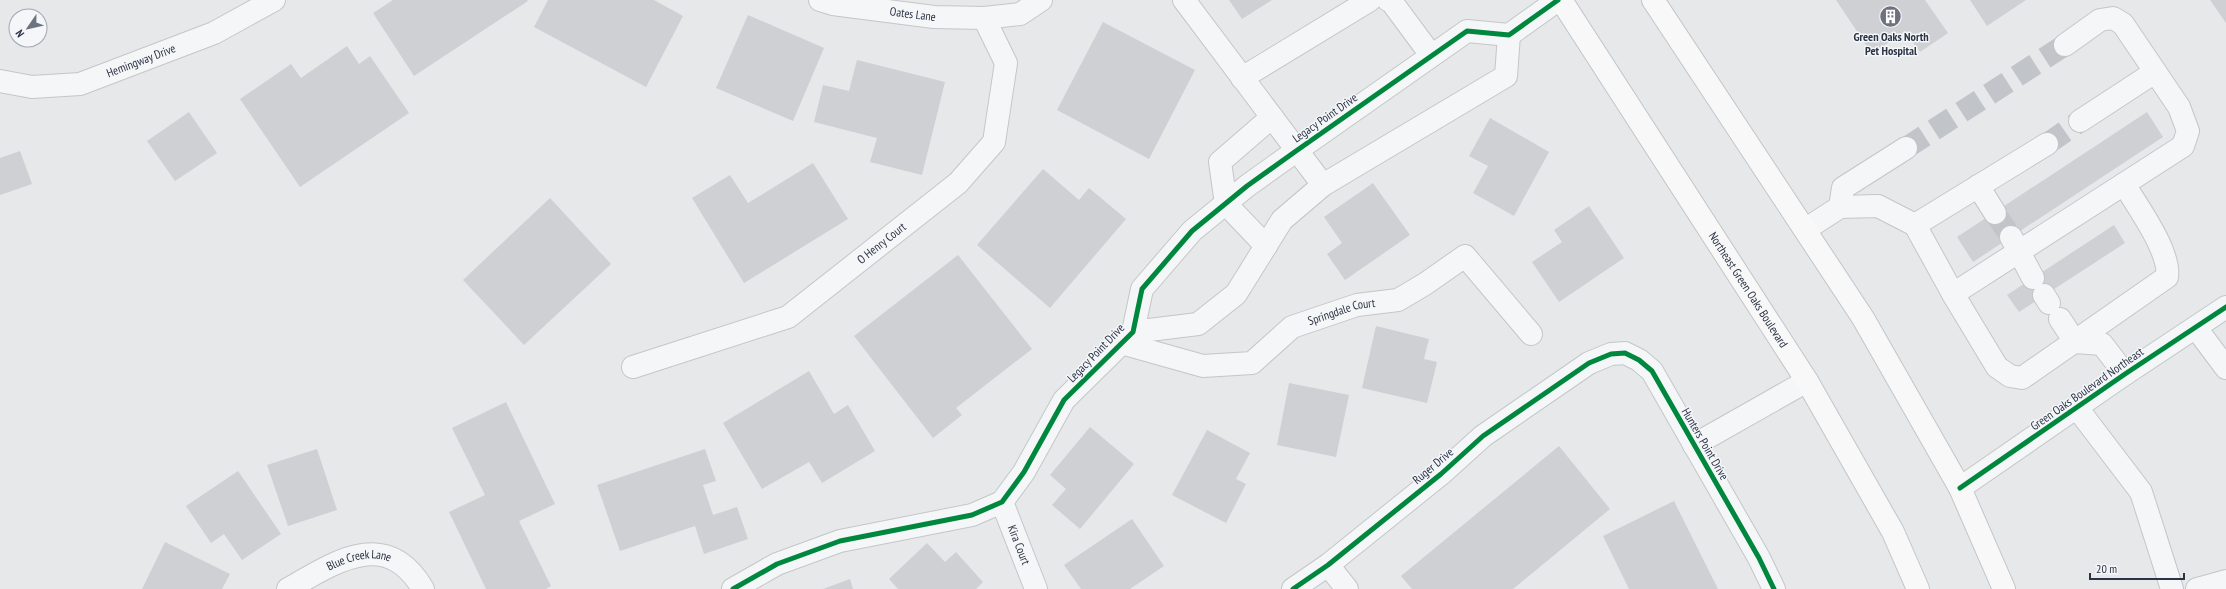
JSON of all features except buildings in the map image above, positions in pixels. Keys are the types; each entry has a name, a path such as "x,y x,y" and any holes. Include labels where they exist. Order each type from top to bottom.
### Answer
{"main road":[{"name":"Northeast Green Oaks Boulevard","path":"1561,0 1808,381 1893,532 1918,589"},
{"path":"1653,0 1806,229 1863,318 1960,488 2004,589"}],"street":[{"name":"Hemingway Drive","path":"0,81 32,87 80,84 214,33 274,0"},
{"name":"Oates Lane","path":"820,0 833,4 934,17 984,18 1020,14 1041,0"},
{"path":"1184,0 1323,185"},
{"path":"1242,78 1370,0"},
{"path":"1388,0 1391,1 1431,55"},
{"path":"1509,36 1558,0"},
{"name":"O Henry Court","path":"633,367 788,317 958,183 994,142 1006,63 984,18"},
{"path":"1953,294 2015,244 2124,184 2183,146 2188,132 2179,107 2123,24 2113,18 2100,20 2065,44"},
{"name":"Legacy Point Drive","path":"1002,502 1024,472 1064,400 1127,338 1142,289 1192,231 1296,151 1467,31 1509,36 1506,76 1323,185 1282,220 1236,294 1198,324 1127,338"},
{"path":"2080,121 2155,72"},
{"path":"1266,246 1226,204 1220,162 1272,117"},
{"path":"1915,225 2047,144"},
{"path":"1840,207 1843,188 1906,148"},
{"path":"1806,229 1840,207 1878,206 1915,225 1953,294 1997,367 2010,376 2022,378 2167,277 2168,267 2164,252 2124,184"},
{"path":"1978,186 1995,213"},
{"path":"2015,244 2047,299 2075,342"},
{"name":"Springdale Court","path":"1127,338 1203,366 1252,362 1292,328 1357,305 1398,300 1425,284 1465,256 1531,334"},
{"name":"Green Oaks Boulevard Northeast","path":"1960,488 2125,374 2226,307"},
{"path":"2196,328 2226,368"},
{"path":"2075,342 2102,344 2125,374"},
{"name":"Hunters Point Drive","path":"1589,363 1611,354 1626,353 1639,360 1652,371 1759,558 1774,589"},
{"name":"Ruger Drive","path":"1293,589 1328,565 1441,474 1483,436 1589,363"},
{"name":"Hunters Point Drive","path":"1694,445 1808,381"},
{"path":"2077,408 2141,492 2172,589"},
{"path":"733,589 777,564 840,540 972,515 1002,502"},
{"name":"Kira Court","path":"1002,502 1036,589"},
{"name":"Blue Creek Lane","path":"288,589 322,570 357,554 379,553 403,565 423,589"},
{"path":"1328,565 1347,589"},
{"path":"2198,589 2226,581"}],"tunnel":[{"path":"1906,148 2065,45"},
{"path":"2047,144 2080,121"},
{"path":"1995,213 2011,237"}],"cycle path":[{"path":"733,589 777,564 840,541 972,515 1002,502 1024,472 1064,400 1133,332 1142,289 1192,231 1247,186 1467,31 1509,35 1558,0"},
{"path":"1960,488 2125,374 2226,307"},
{"path":"1293,589 1328,565 1441,474 1483,436 1589,363 1611,354 1625,353 1639,360 1652,371 1759,558 1774,589"}],"place":[{"name":"Green Oaks North Pet Hospital","path":"1891,16"}]}
